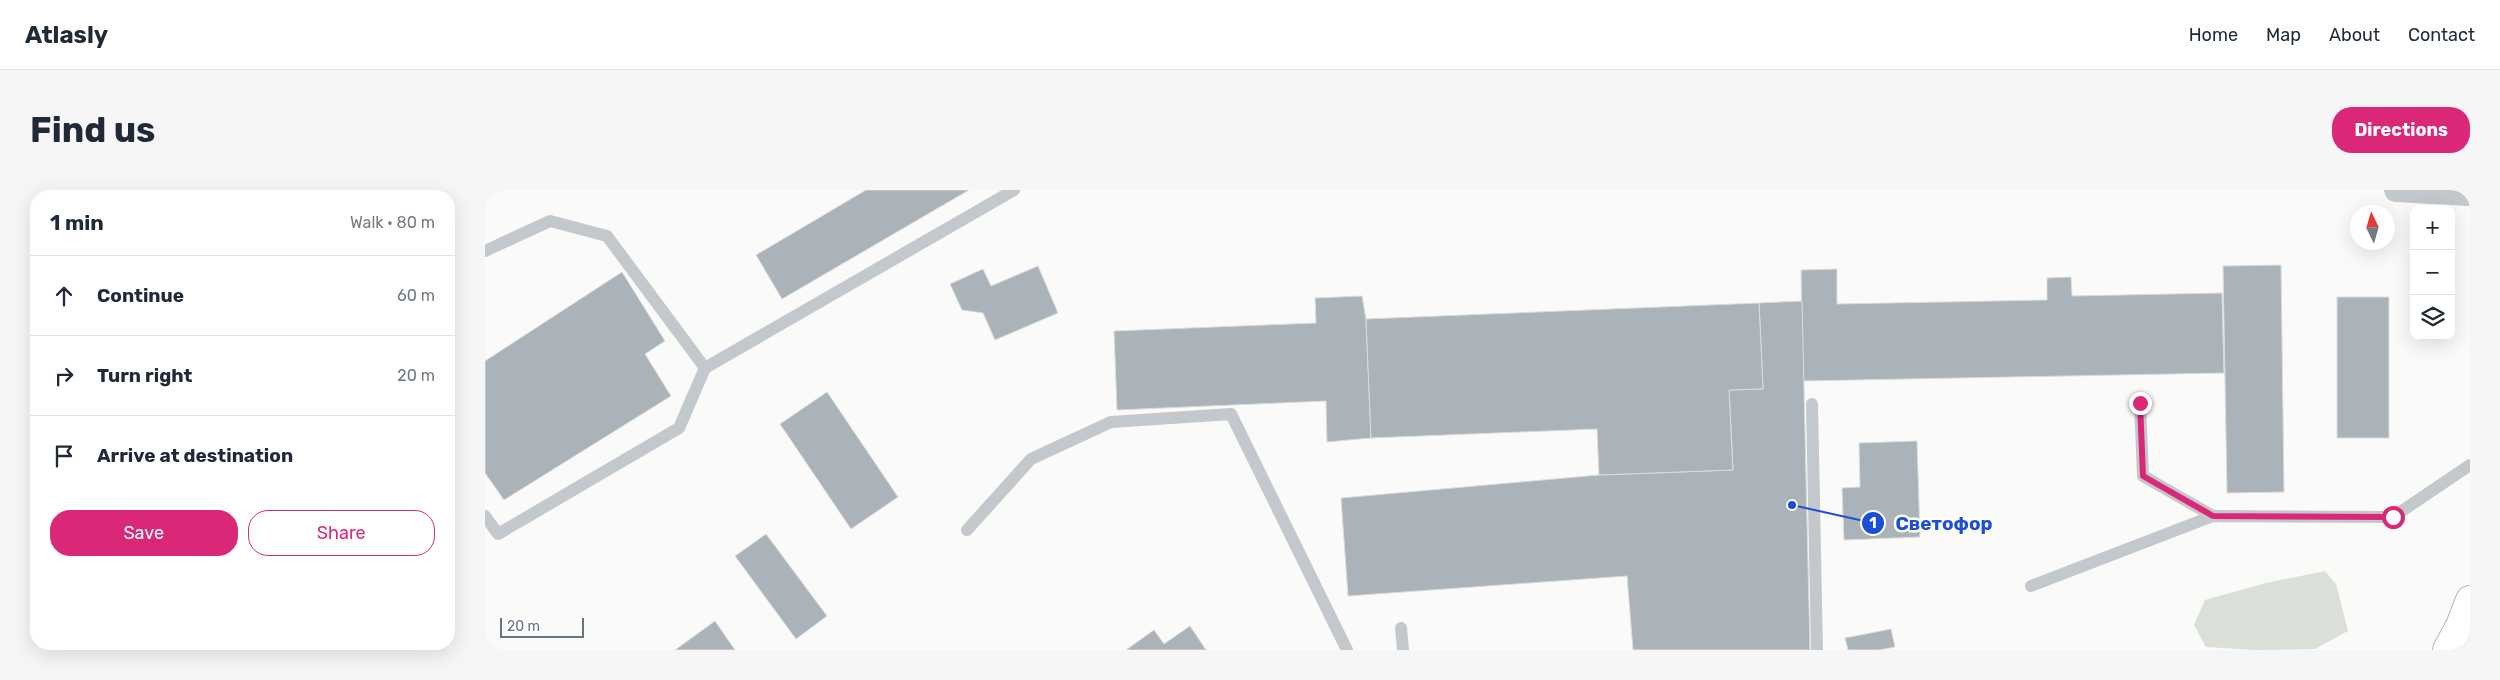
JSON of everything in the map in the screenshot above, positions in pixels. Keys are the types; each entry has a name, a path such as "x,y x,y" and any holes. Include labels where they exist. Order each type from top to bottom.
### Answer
{"main road":[{"path":"2447,650 2460,626 2470,600"}],"street":[{"path":"2396,190 2470,194"}],"lane":[{"path":"485,516 498,534 679,428 705,368 1014,190"},
{"path":"485,251 550,221 607,236 705,368"},
{"path":"2140,403 2143,476 2213,516"},
{"path":"1812,404 1817,650"},
{"path":"967,530 1031,459 1111,422 1231,414 1347,650"},
{"path":"2031,586 2213,516 2393,517 2470,466"},
{"path":"1401,628 1403,650"}],"shaded area":[{"path":"2325,571 2336,584 2348,631 2315,649 2256,650 2206,647 2194,625 2205,600 2266,583"}],"building":[{"path":"866,190 969,190 782,299 756,255"},
{"path":"2281,265 2284,492 2227,493 2223,266"},
{"path":"1038,266 1058,313 995,340 983,313 962,310 950,284 983,269 991,286"},
{"path":"1837,269 1837,304 2047,300 2047,278 2071,277 2072,296 2222,293 2224,373 1803,381 1801,270"},
{"path":"622,272 665,341 645,354 671,396 504,500 485,473 485,361"},
{"path":"1362,296 1366,319 1371,438 1327,442 1326,401 1117,410 1114,331 1316,323 1315,298"},
{"path":"2337,297 2389,297 2389,438 2337,438"},
{"path":"1802,301 1810,650 1633,650 1627,576 1348,596 1341,498 1599,475 1733,470 1729,390 1763,389 1759,303"},
{"path":"1759,303 1763,389 1729,390 1733,470 1599,475 1597,429 1371,438 1366,319"},
{"path":"827,392 898,497 851,529 780,424"},
{"path":"1917,441 1920,537 1844,540 1842,488 1860,487 1859,443"},
{"path":"766,534 827,616 796,639 735,556"},
{"path":"715,621 735,650 675,650"},
{"path":"1190,626 1206,650 1126,650 1154,630 1164,644"},
{"path":"1891,629 1895,647 1879,650 1848,650 1845,638"}],"place":[{"name":"Светофор","path":"1792,505"}],"route":[{"path":"2140,403 2143,476 2213,516 2393,517"}]}
